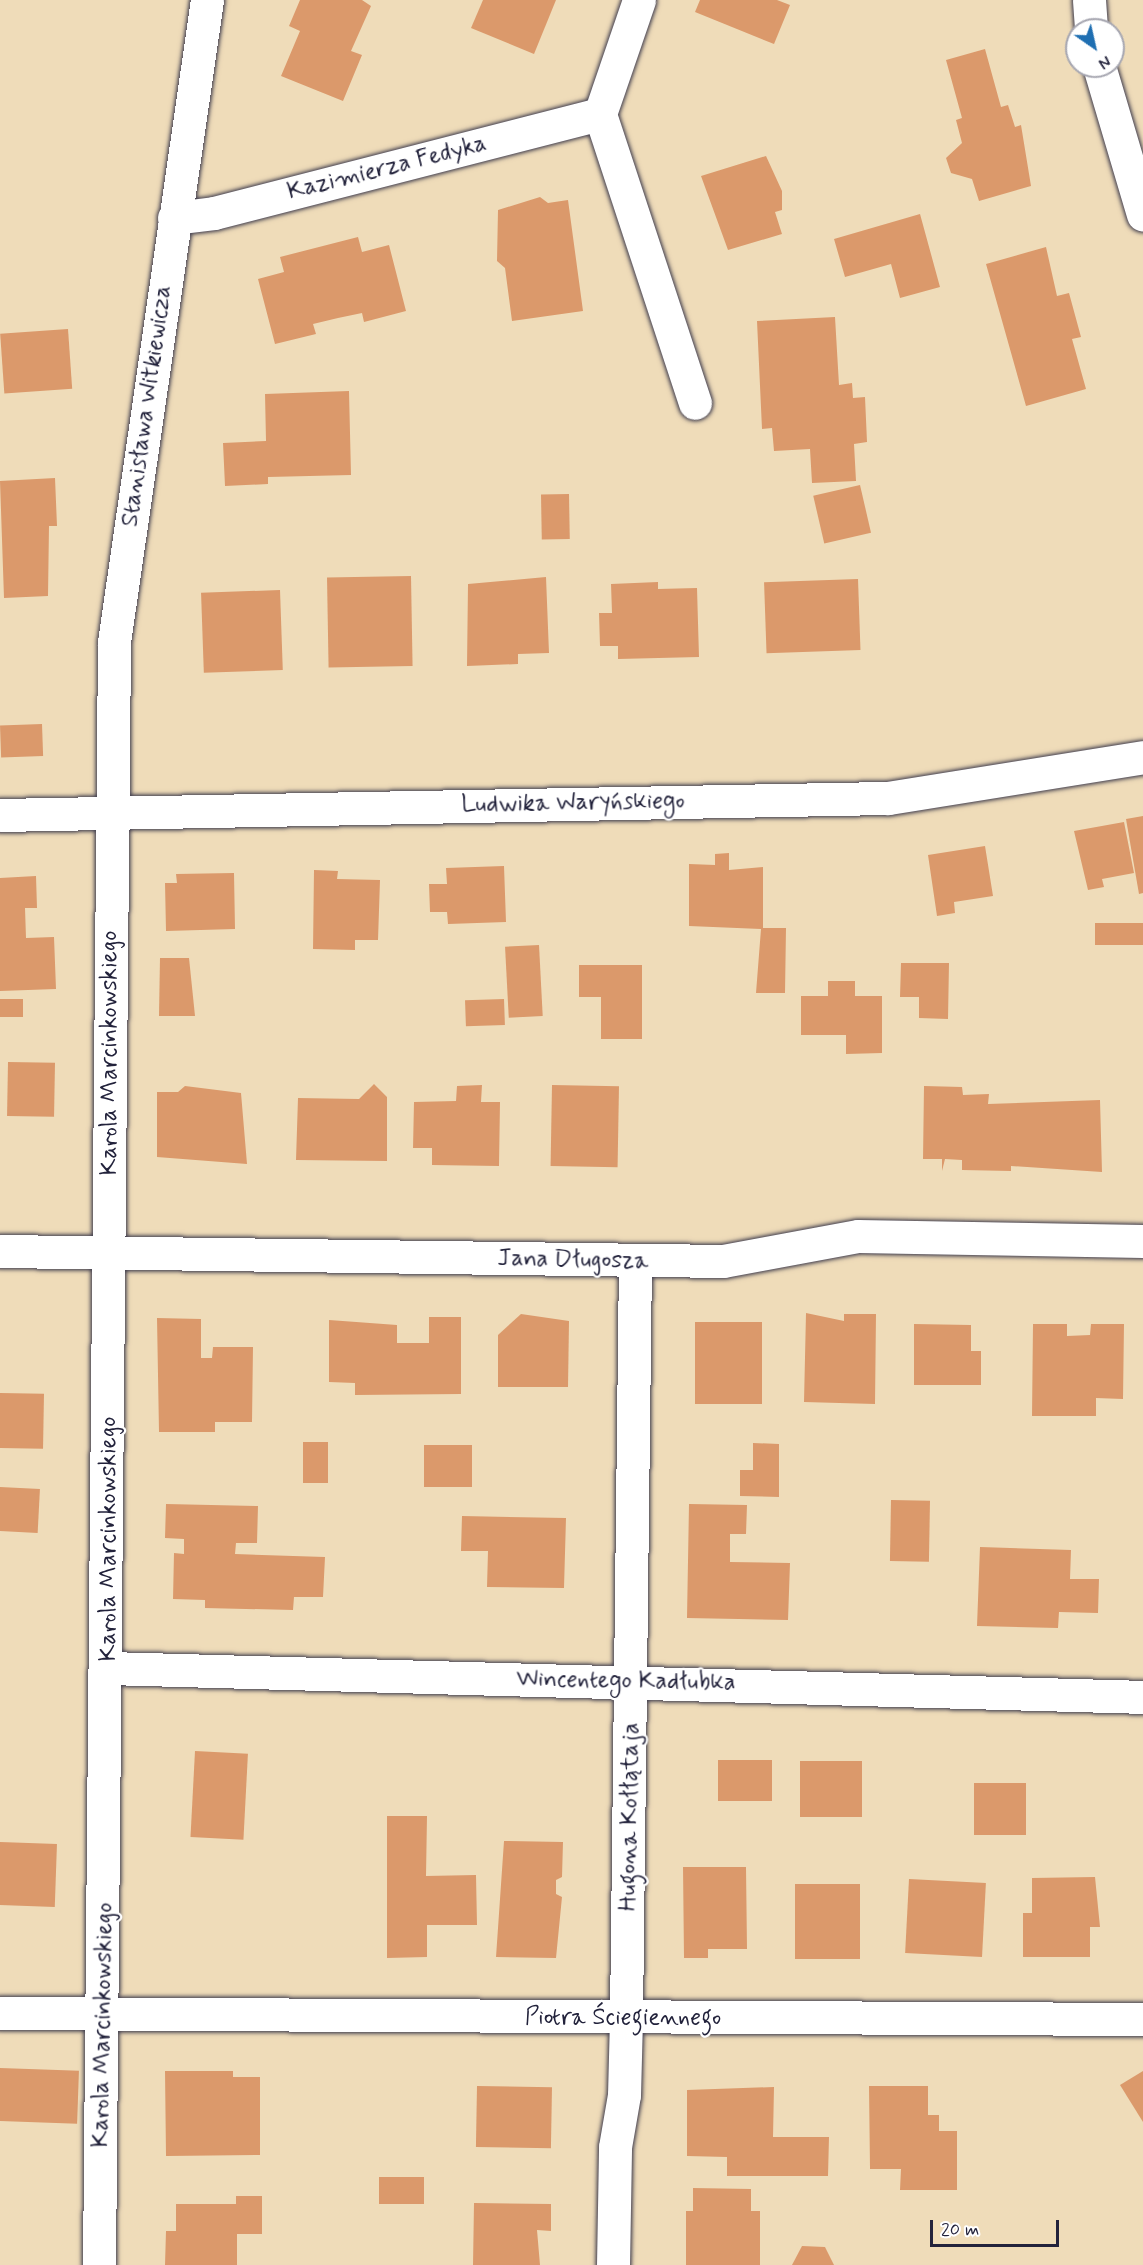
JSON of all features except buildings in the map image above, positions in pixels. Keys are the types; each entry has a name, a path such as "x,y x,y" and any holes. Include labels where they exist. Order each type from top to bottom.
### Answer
{"street":[{"name":"Stanisława Witkiewicza","path":"112,813 114,642 207,0"},
{"path":"639,0 600,114 695,403"},
{"path":"1089,0 1090,18"},
{"path":"1103,78 1143,215"},
{"name":"Kazimierza Fedyka","path":"174,218 214,213 600,114"},
{"name":"Ludwika Waryńskiego","path":"0,816 888,798 1143,757"},
{"name":"Karola Marcinkowskiego","path":"99,2265 108,1668 112,813"},
{"name":"Jana Długosza","path":"0,1251 723,1261 858,1236 1143,1240"},
{"name":"Hugona Kołłątaja","path":"613,2265 615,2147 624,2095 626,2018 632,1682 635,1261"},
{"name":"Wincentego Kadłubka","path":"108,1668 1143,1697"},
{"name":"Piotra Ściegiennego","path":"0,2013 1143,2019"}]}
